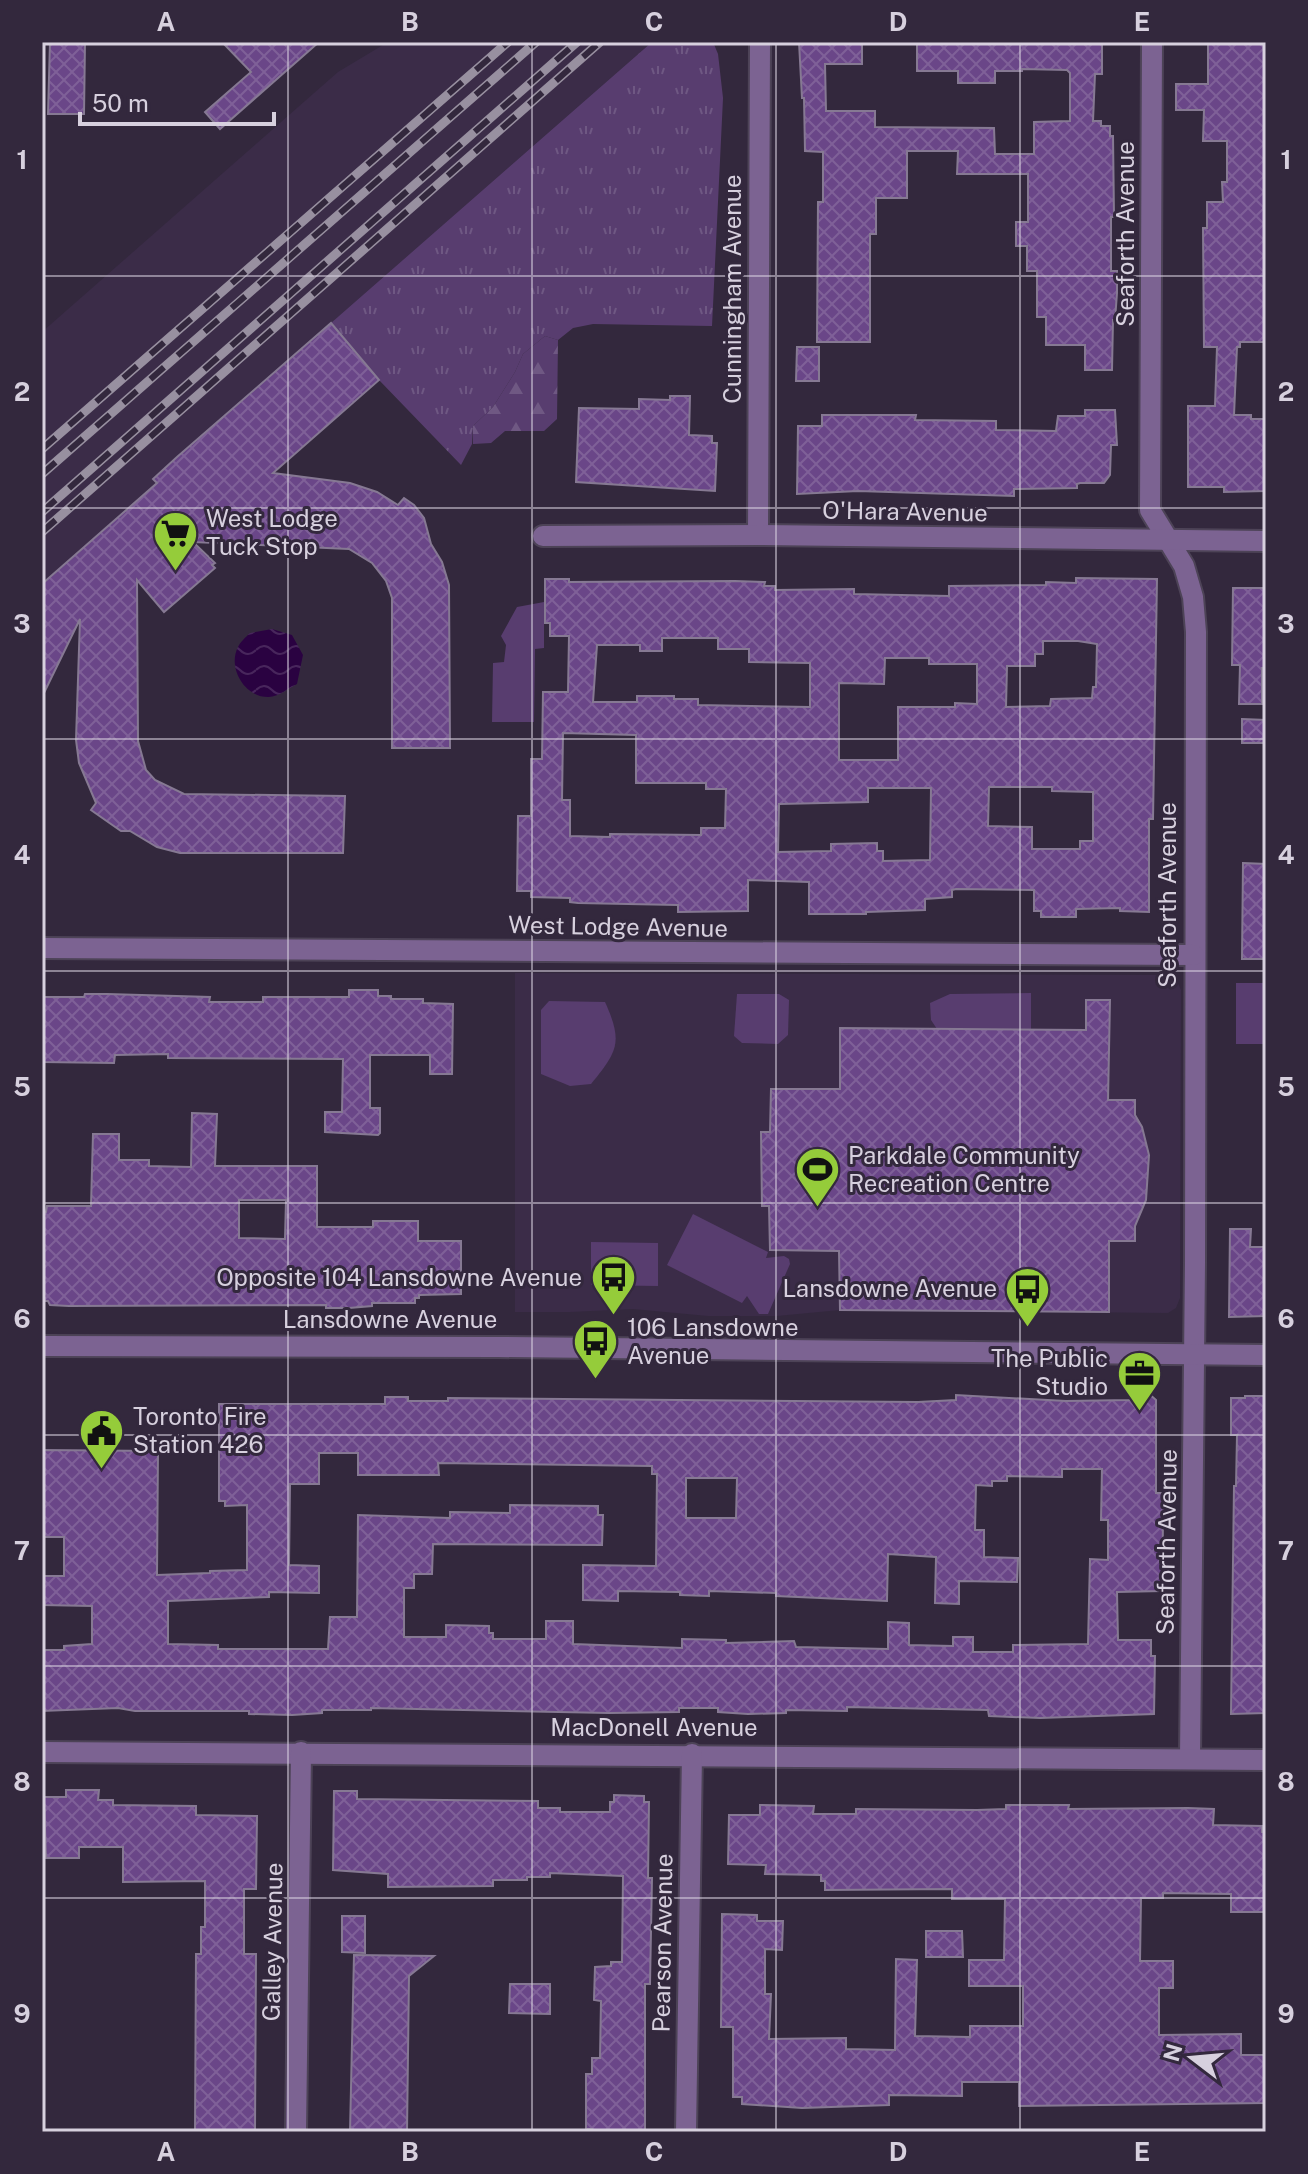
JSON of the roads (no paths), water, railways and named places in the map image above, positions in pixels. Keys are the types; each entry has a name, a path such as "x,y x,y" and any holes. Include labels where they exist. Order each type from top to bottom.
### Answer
{"street":[{"name":"Cunningham Avenue","path":"758,535 760,42"},
{"name":"Seaforth Avenue","path":"1152,42 1150,510 1184,566 1193,597 1196,632 1190,1758"},
{"name":"O'Hara Avenue","path":"543,536 758,535 1266,541"},
{"name":"West Lodge Avenue","path":"42,948 1194,955"},
{"name":"Lansdowne Avenue","path":"42,1346 1266,1355"},
{"name":"MacDonell Avenue","path":"42,1752 1266,1760"},
{"name":"Galley Avenue","path":"296,2132 301,1752"},
{"name":"Pearson Avenue","path":"686,2132 692,1754"}],"water":[{"path":"272,629 292,635 303,655 297,684 280,694 260,696 252,693 240,680 235,655 240,643 250,633"}],"railway":[{"path":"42,449 508,42"},
{"path":"42,474 536,42"},
{"path":"42,512 577,42"},
{"path":"42,532 600,42"}],"place":[{"name":"West Lodge Tuck Stop","path":"175,572"},
{"name":"Parkdale Community Recreation Centre","path":"817,1209"},
{"name":"Opposite 104 Lansdowne Avenue","path":"613,1317"},
{"name":"Lansdowne Avenue","path":"1028,1328"},
{"name":"106 Lansdowne Avenue","path":"596,1381"},
{"name":"The Public Studio","path":"1139,1412"},
{"name":"Toronto Fire Station 426","path":"102,1470"}]}
